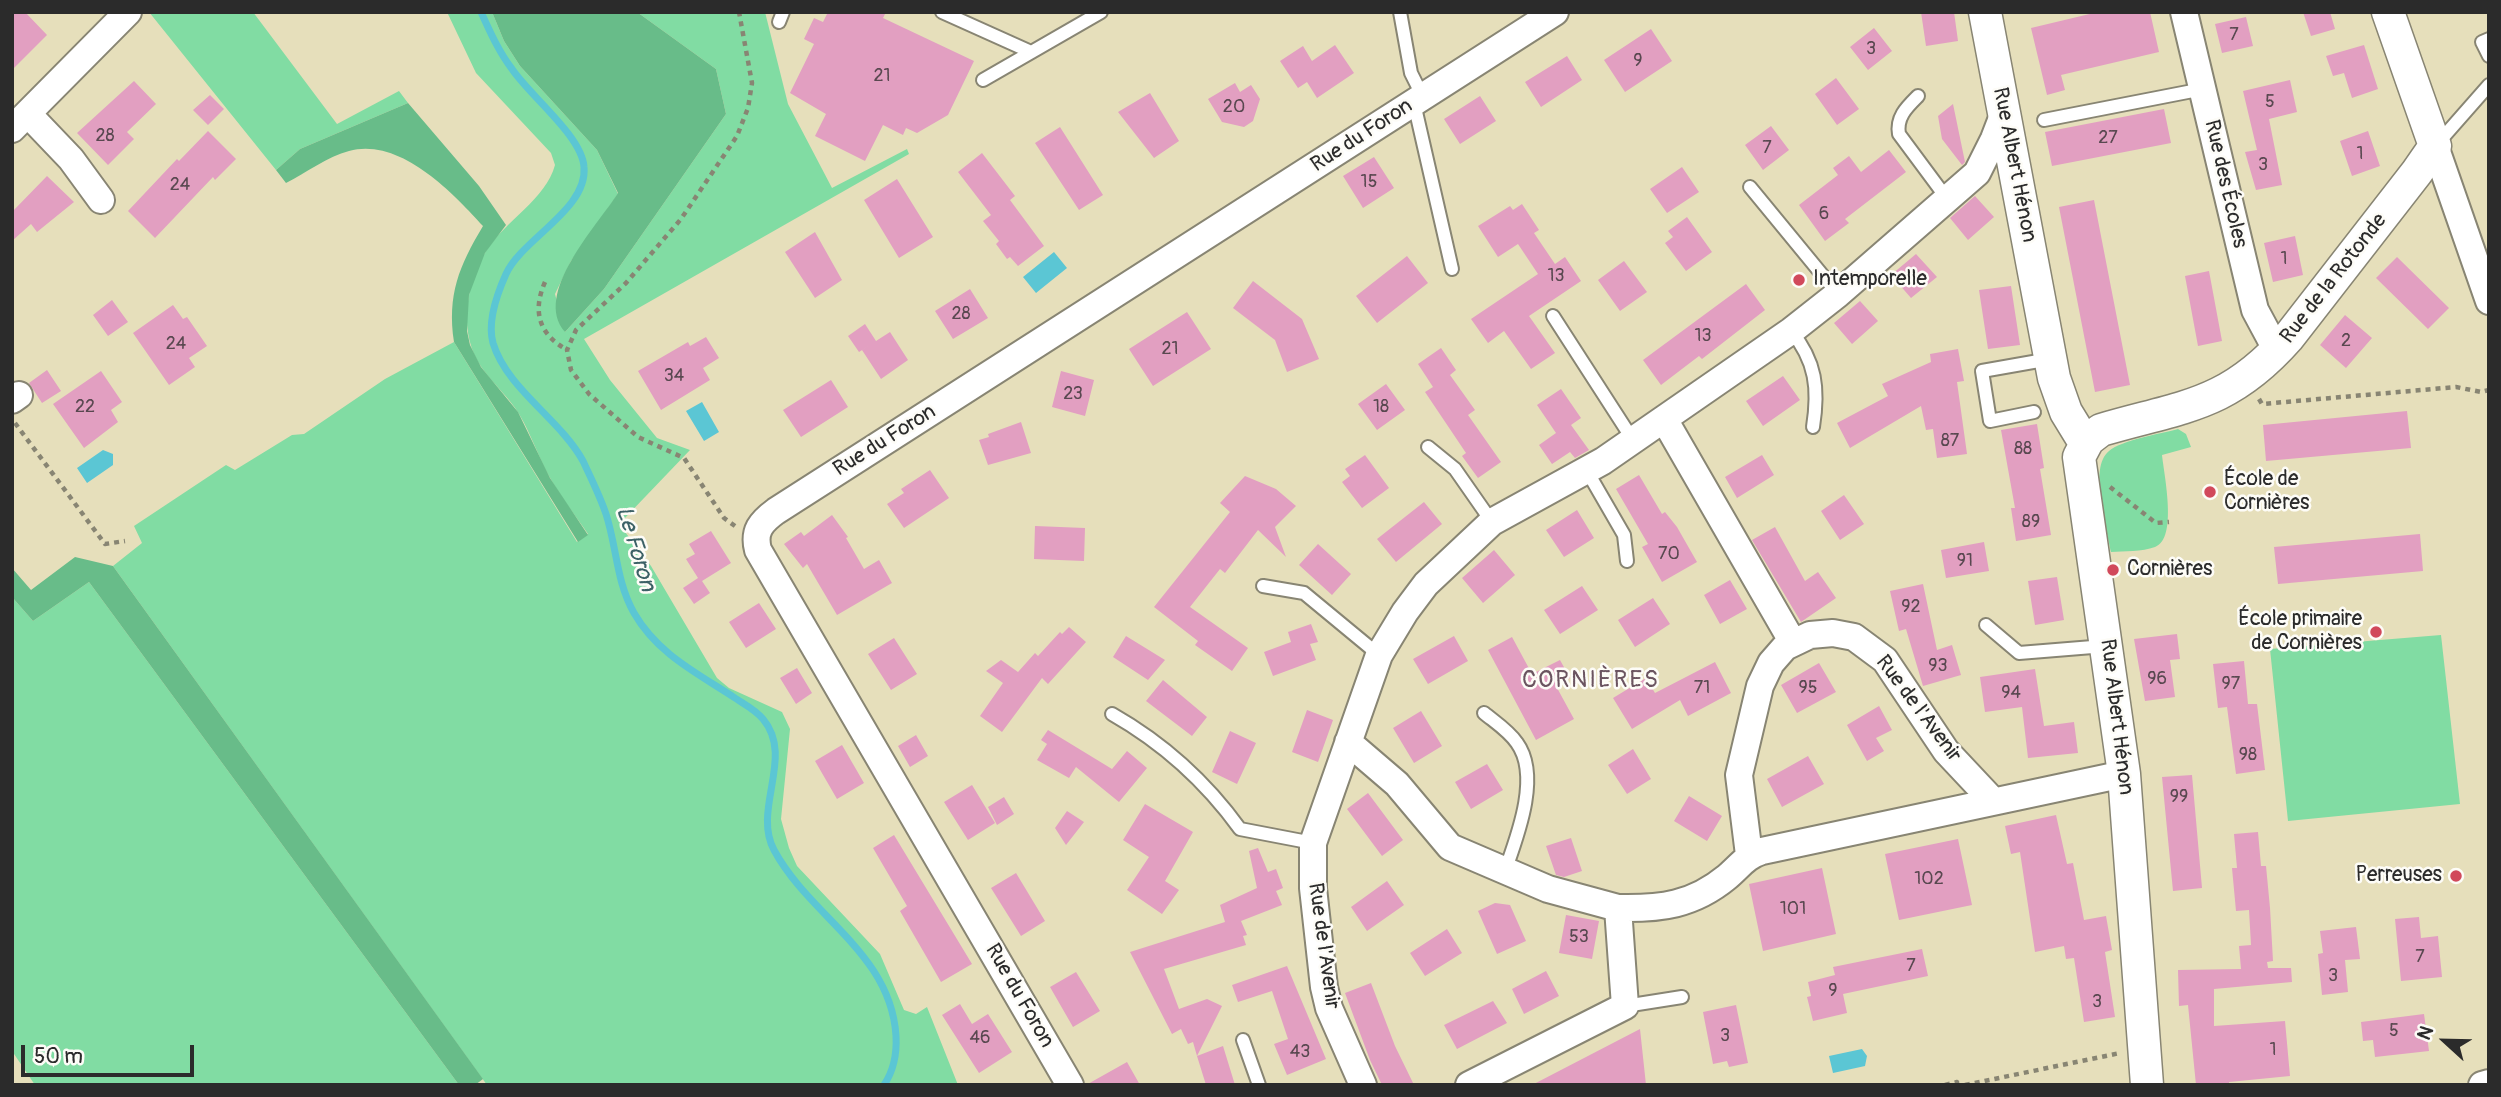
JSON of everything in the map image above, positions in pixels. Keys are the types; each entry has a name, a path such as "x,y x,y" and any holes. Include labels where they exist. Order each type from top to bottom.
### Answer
{"street":[{"path":"101,200 71,159 20,122 128,12"},
{"name":"Rue du Foron","path":"1070,1085 756,541 759,527 775,511 1555,12"},
{"name":"Rue Albert Hénon","path":"1985,12 2050,359 2066,412 2085,443 2079,463 2124,774 2147,1085"},
{"name":"Rue des Écoles","path":"2184,12 2255,310 2277,351"},
{"path":"2388,12 2435,146 2482,261 2489,301"},
{"name":"Rue de l'Avenir","path":"1363,1085 1329,1008 1324,987 1313,888 1313,843 1379,654 1426,584 1492,522 1587,471 1791,331 1948,200 1977,173 2004,113"},
{"name":"Rue de la Rotonde","path":"2085,443 2101,430 2199,404 2246,377 2277,351 2435,146"},
{"path":"1977,173 1992,171 2017,181"},
{"path":"1664,419 1792,641 1771,663 1760,686 1739,775 1749,855"},
{"name":"Rue de l'Avenir","path":"1792,641 1810,635 1844,634 1873,650 1895,673 1946,751 1993,801"},
{"path":"1348,742 1397,784 1450,847 1548,889 1618,908 1657,909 1707,892 1749,855 2124,774"},
{"path":"1469,1085 1625,1006 1618,908"},
{"path":"2482,1085 2489,1083"}],"lane":[{"path":"942,12 1031,52"},
{"path":"982,80 1101,12"},
{"path":"1399,12 1452,269"},
{"path":"2489,39 2482,42 2489,56"},
{"path":"2435,146 2489,85"},
{"path":"2044,120 2203,89"},
{"path":"1918,96 1903,112 1897,124 1899,134 1948,200"},
{"path":"1750,187 1838,294"},
{"path":"1553,316 1633,440"},
{"path":"1791,331 1806,350 1812,365 1818,397 1813,427"},
{"path":"2034,412 1990,421 1982,371 2050,359"},
{"path":"1428,447 1455,469 1492,522"},
{"path":"1587,471 1624,535 1627,561"},
{"path":"1264,586 1304,593 1379,654"},
{"path":"1986,625 2019,653 2107,645"},
{"path":"1484,713 1517,742 1524,757 1526,773 1520,828 1505,871"},
{"path":"1112,714 1146,734 1206,786 1240,828 1313,843"},
{"path":"1625,1006 1682,997"},
{"path":"1243,1040 1259,1085"}],"path":[{"path":"739,12 752,83 748,108 737,136 681,219 626,283 576,330 567,350 571,370 589,394 638,437 684,457 724,518 756,541"},
{"path":"544,282 538,318 550,340 567,350"},
{"path":"2246,377 2262,404 2456,387 2481,392 2489,390"},
{"path":"15,405 105,544 125,541"},
{"path":"2082,488 2106,484 2156,523 2169,522"},
{"path":"1965,1085 2096,1056 2145,1051"},
{"path":"1945,1085 1957,1085"}],"green space":[{"path":"149,12 253,12 337,124 399,91 408,103 300,149 276,170"},
{"path":"447,12 492,12 504,41 520,66 597,150 618,194 571,261 555,294 565,332 604,289 726,114 716,69 637,12 765,12 788,104 832,188 907,149 909,154 584,339 610,380 657,438 690,450 623,520 622,528 651,566 717,678 729,688 782,712 790,729 781,819 797,866 880,954 904,1010 916,1014 927,1007 958,1085 487,1085 113,566 142,543 134,526 226,465 235,470 292,435 304,434 385,379 454,342 577,542 588,534 549,476 519,414 474,355 467,325 469,294 486,251 543,189 555,165 551,153 476,73"},
{"path":"492,12 637,12 716,69 726,114 604,289 565,332 557,316 556,299 562,280 583,241 618,193 597,150 520,66 504,41"},
{"path":"408,103 479,186 506,225 485,253 469,295 467,331 470,345 481,367 518,412 550,478 588,535 578,542 454,342 452,310 457,281 467,254 483,226 441,184 406,160 387,152 368,149 341,153 286,183 276,170 300,149"},
{"path":"2178,429 2186,434 2191,447 2162,455 2168,520 2162,542 2144,550 2111,552 2099,484 2103,459 2115,447"},
{"path":"75,557 113,566 483,1079 475,1085 459,1085 89,582 33,621 12,597 12,568 31,590"},
{"path":"89,582 459,1085 35,1085 12,1051 12,597 33,621"},
{"path":"2441,635 2460,804 2288,821 2270,649"}],"water":[{"path":"1054,252 1067,268 1036,293 1023,277"},
{"path":"702,402 719,432 704,441 686,411"},
{"path":"103,450 113,454 113,465 87,483 77,468"},
{"path":"1862,1049 1867,1056 1865,1066 1833,1073 1829,1056"}],"building":[{"path":"12,12 25,12 47,35 12,70"},
{"path":"828,12 886,12 883,18 974,61 948,115 917,133 906,128 903,135 883,125 865,161 815,136 826,114 790,93 814,44 804,39 814,18 823,22"},
{"path":"1921,12 1954,12 1958,41 1926,46"},
{"path":"2098,12 2150,12 2159,52 2061,75 2065,90 2047,95 2031,28"},
{"path":"2303,12 2330,12 2335,29 2311,36"},
{"path":"2246,17 2253,46 2222,53 2215,24"},
{"path":"1874,28 1892,51 1868,70 1850,47"},
{"path":"1651,29 1672,61 1625,92 1604,60"},
{"path":"1335,45 1354,73 1317,98 1307,82 1298,88 1280,61 1303,46 1312,61"},
{"path":"2364,45 2378,89 2352,98 2344,73 2333,76 2326,56"},
{"path":"1567,56 1582,80 1541,107 1525,82"},
{"path":"1836,78 1859,109 1837,125 1815,94"},
{"path":"2290,80 2297,112 2269,119 2282,185 2256,190 2245,152 2257,150 2243,91"},
{"path":"134,81 156,104 127,132 134,139 108,165 77,133"},
{"path":"1235,83 1240,92 1251,85 1260,99 1253,121 1244,127 1222,122 1208,99"},
{"path":"1150,93 1179,141 1154,158 1118,112"},
{"path":"210,95 224,109 208,125 193,110"},
{"path":"1480,96 1496,121 1460,144 1444,119"},
{"path":"1953,104 1965,162 1962,165 1942,139 1938,116"},
{"path":"2164,109 2171,143 2052,166 2045,132"},
{"path":"1771,126 1789,150 1763,170 1745,145"},
{"path":"1060,127 1103,195 1079,210 1035,143"},
{"path":"208,131 236,159 215,180 213,177 155,238 128,211 177,159 179,161"},
{"path":"2368,131 2380,166 2352,176 2340,141"},
{"path":"1889,150 1906,172 1845,219 1849,223 1825,241 1799,205 1838,175 1833,168 1849,156 1861,172"},
{"path":"982,153 1015,196 1010,200 1044,246 1018,266 1010,257 1007,259 996,244 999,241 983,221 991,215 958,172"},
{"path":"1374,157 1394,188 1363,208 1343,176"},
{"path":"1682,167 1699,192 1667,213 1650,189"},
{"path":"47,176 74,202 37,232 31,224 12,241 12,212"},
{"path":"897,179 933,237 899,258 864,200"},
{"path":"1975,196 1994,217 1968,240 1950,218"},
{"path":"2094,200 2130,385 2095,392 2059,207"},
{"path":"1522,204 1539,230 1534,233 1555,264 1565,257 1581,281 1529,316 1555,353 1531,369 1504,331 1488,343 1471,319 1538,274 1518,244 1498,257 1478,226 1510,206 1513,210"},
{"path":"1687,217 1712,252 1686,271 1665,243 1673,237 1668,231"},
{"path":"815,232 842,280 815,298 785,252"},
{"path":"2295,236 2303,275 2273,282 2264,243"},
{"path":"1916,254 1937,277 1911,298 1891,275"},
{"path":"1407,256 1428,283 1377,323 1356,296"},
{"path":"2397,257 2449,308 2428,329 2376,278"},
{"path":"1624,261 1647,292 1620,311 1598,280"},
{"path":"2209,271 2222,341 2198,346 2185,276"},
{"path":"1253,281 1302,319 1319,359 1287,372 1275,340 1233,308"},
{"path":"1746,284 1765,310 1702,359 1699,356 1661,385 1643,360"},
{"path":"2011,286 2020,345 1988,349 1979,290"},
{"path":"970,289 988,318 953,339 935,311"},
{"path":"112,300 128,322 108,336 93,315"},
{"path":"1860,301 1878,321 1852,344 1834,323"},
{"path":"173,305 183,319 187,317 207,346 189,358 195,367 169,385 133,333"},
{"path":"1187,312 1211,349 1153,386 1129,349"},
{"path":"2345,315 2372,338 2346,368 2320,345"},
{"path":"865,324 876,341 859,352 848,336"},
{"path":"890,332 908,360 881,379 862,350"},
{"path":"706,337 719,358 703,368 710,380 661,410 638,371 688,342 690,346"},
{"path":"1441,348 1456,370 1450,375 1475,410 1468,415 1501,462 1478,478 1462,456 1466,453 1425,392 1433,387 1418,364"},
{"path":"1958,349 1964,381 1957,382 1967,454 1937,458 1933,429 1926,430 1921,406 1850,448 1837,423 1888,396 1882,384 1931,362 1930,354"},
{"path":"47,370 61,391 42,403 29,383"},
{"path":"101,371 122,402 111,410 118,422 84,448 53,404"},
{"path":"1061,371 1094,380 1085,416 1052,407"},
{"path":"1783,376 1800,400 1763,426 1746,401"},
{"path":"831,380 848,407 801,437 783,410"},
{"path":"1386,384 1405,410 1377,430 1358,404"},
{"path":"1561,389 1581,418 1571,425 1589,450 1575,458 1570,452 1552,464 1539,445 1556,433 1537,405"},
{"path":"2407,411 2411,448 2266,461 2263,425"},
{"path":"1021,422 1031,453 988,465 979,440"},
{"path":"2037,424 2044,468 2040,469 2051,535 2016,541 2011,508 2015,508 2001,430"},
{"path":"1365,455 1389,488 1362,508 1342,482 1350,476 1345,469"},
{"path":"1762,455 1774,475 1737,498 1725,477"},
{"path":"930,470 949,498 904,528 887,504 904,493 901,489"},
{"path":"1639,475 1662,514 1665,512 1677,527 1697,562 1662,582 1642,547 1648,544 1616,489"},
{"path":"1245,476 1276,489 1296,506 1275,527 1286,557 1258,530 1225,573 1220,569 1190,607 1248,648 1232,671 1195,645 1198,641 1154,607 1230,512 1220,503"},
{"path":"1844,495 1864,524 1840,540 1821,511"},
{"path":"1424,502 1442,524 1396,562 1377,539"},
{"path":"1577,510 1594,538 1564,557 1546,530"},
{"path":"832,515 848,537 846,538 864,569 879,560 892,583 837,615 807,564 803,568 784,544 801,532 804,536"},
{"path":"1035,526 1085,528 1084,561 1034,559"},
{"path":"1775,527 1805,581 1818,572 1836,598 1801,622 1752,540"},
{"path":"711,531 731,563 702,581 710,593 694,604 683,588 698,578 686,559 695,554 689,544"},
{"path":"2420,534 2423,571 2278,584 2274,547"},
{"path":"1984,542 1989,571 1946,578 1941,550"},
{"path":"1318,544 1351,574 1332,595 1299,565"},
{"path":"1494,550 1515,575 1483,603 1462,578"},
{"path":"2057,577 2064,620 2035,625 2028,581"},
{"path":"1730,580 1747,609 1720,624 1704,595"},
{"path":"1923,584 1937,650 1952,645 1961,675 1923,686 1906,629 1899,631 1890,591"},
{"path":"1582,586 1598,610 1560,634 1544,610"},
{"path":"1653,598 1670,624 1635,647 1618,620"},
{"path":"759,603 776,629 746,648 729,622"},
{"path":"1311,624 1318,642 1310,644 1316,660 1273,676 1264,652 1291,642 1288,632"},
{"path":"1069,627 1086,642 1048,684 1042,678 1002,732 980,716 1003,683 986,671 1001,660 1018,672 1035,653 1038,656 1060,632 1062,634"},
{"path":"2177,634 2180,659 2170,660 2175,697 2145,701 2134,639"},
{"path":"1126,636 1165,660 1148,680 1113,657"},
{"path":"1454,636 1468,661 1428,684 1413,659"},
{"path":"1512,637 1532,674 1560,660 1570,678 1556,686 1574,719 1536,740 1488,650"},
{"path":"894,638 917,674 891,690 868,654"},
{"path":"2244,661 2248,704 2257,704 2265,770 2236,774 2227,707 2218,708 2213,664"},
{"path":"1715,662 1731,693 1688,716 1680,700 1632,729 1613,698 1646,678 1655,693"},
{"path":"1819,663 1836,692 1797,713 1781,685"},
{"path":"797,668 812,693 796,704 780,678"},
{"path":"2035,669 2044,726 2074,722 2078,753 2028,758 2022,707 1985,712 1980,677"},
{"path":"1163,680 1207,717 1192,736 1146,701"},
{"path":"1879,706 1892,730 1876,738 1884,751 1867,761 1847,725"},
{"path":"1307,710 1333,720 1318,762 1292,752"},
{"path":"1421,711 1442,746 1414,763 1393,728"},
{"path":"1048,730 1112,769 1127,751 1147,768 1119,802 1076,767 1069,778 1037,760 1047,744 1041,740"},
{"path":"1230,731 1256,743 1237,784 1212,772"},
{"path":"916,735 928,756 910,767 898,746"},
{"path":"842,745 864,783 837,799 815,761"},
{"path":"1633,749 1651,779 1627,794 1608,765"},
{"path":"1808,756 1824,784 1782,807 1767,779"},
{"path":"1487,764 1503,790 1471,809 1455,782"},
{"path":"2192,775 2202,888 2173,891 2162,777"},
{"path":"972,785 995,823 968,840 944,802"},
{"path":"1368,793 1403,840 1382,856 1347,809"},
{"path":"1689,796 1722,816 1707,841 1674,821"},
{"path":"1004,797 1014,814 997,825 988,807"},
{"path":"1145,804 1193,832 1165,881 1179,890 1162,914 1127,890 1149,857 1123,840"},
{"path":"1067,811 1084,822 1066,845 1055,828"},
{"path":"2056,815 2067,864 2073,863 2084,920 2106,916 2112,950 2105,952 2115,1017 2084,1022 2074,958 2066,959 2064,946 2035,952 2020,852 2011,854 2005,826"},
{"path":"2258,832 2261,866 2266,866 2270,908 2273,961 2267,962 2268,968 2291,968 2292,982 2214,989 2214,1026 2285,1021 2290,1076 2229,1082 2229,1085 2196,1085 2188,1005 2179,1006 2178,970 2241,969 2239,946 2251,945 2249,910 2236,911 2232,868 2237,868 2234,834"},
{"path":"894,835 972,964 941,982 900,911 907,906 873,848"},
{"path":"1571,838 1582,871 1564,877 1556,875 1546,846"},
{"path":"1958,839 1972,905 1899,920 1885,854"},
{"path":"1258,848 1268,872 1276,869 1283,888 1276,891 1282,905 1241,921 1247,935 1243,936 1246,945 1164,969 1179,1009 1207,999 1222,1006 1197,1056 1193,1042 1188,1044 1181,1029 1172,1034 1130,952 1225,922 1220,905 1257,888 1249,851"},
{"path":"1822,868 1836,934 1763,951 1749,884"},
{"path":"1016,873 1045,921 1021,936 991,888"},
{"path":"1387,881 1404,905 1367,931 1351,907"},
{"path":"1495,903 1510,905 1526,941 1497,954 1478,911"},
{"path":"1566,915 1599,921 1592,959 1559,953"},
{"path":"2419,917 2421,938 2438,936 2442,977 2401,981 2395,919"},
{"path":"2356,927 2360,959 2345,960 2348,992 2322,995 2318,954 2323,953 2320,931"},
{"path":"1447,929 1462,953 1425,976 1410,953"},
{"path":"1922,949 1928,976 1843,994 1847,1013 1813,1021 1807,997 1811,996 1808,982 1835,975 1833,967"},
{"path":"1287,966 1326,1059 1287,1075 1274,1044 1288,1039 1272,991 1238,1002 1232,985"},
{"path":"1546,971 1559,996 1524,1014 1512,989"},
{"path":"1076,972 1100,1011 1073,1027 1050,987"},
{"path":"1371,983 1395,1046 1414,1085 1382,1085 1370,1060 1345,993"},
{"path":"1493,1001 1507,1023 1457,1049 1444,1025"},
{"path":"960,1004 972,1024 988,1014 1012,1052 979,1073 942,1015"},
{"path":"1736,1005 1748,1063 1729,1067 1727,1061 1713,1064 1703,1012"},
{"path":"2424,1014 2429,1051 2375,1057 2373,1040 2363,1041 2361,1022"},
{"path":"1640,1029 1646,1085 1532,1085"},
{"path":"1223,1046 1235,1085 1206,1085 1197,1056"},
{"path":"1127,1062 1140,1085 1086,1085"}],"waterway":[{"name":"Le Foron","path":"481,12 507,62 565,129 581,155 584,167 576,197 514,261 506,274 492,317 493,343 510,375 561,431 583,461 606,514 628,601 643,627 665,651 756,712 772,734 775,766 768,818 774,850 789,874 865,958 880,981 891,1007 896,1036 894,1062 884,1085"}],"place":[{"name":"Intemporelle","path":"1799,280"},
{"name":"École de Cornières","path":"2210,492"},
{"name":"Cornières","path":"2113,570"},
{"name":"École primaire de Cornières","path":"2376,632"},
{"name":"Perreuses","path":"2456,876"}],"district":[{"name":"CORNIÈRES","path":"1591,681"}]}
